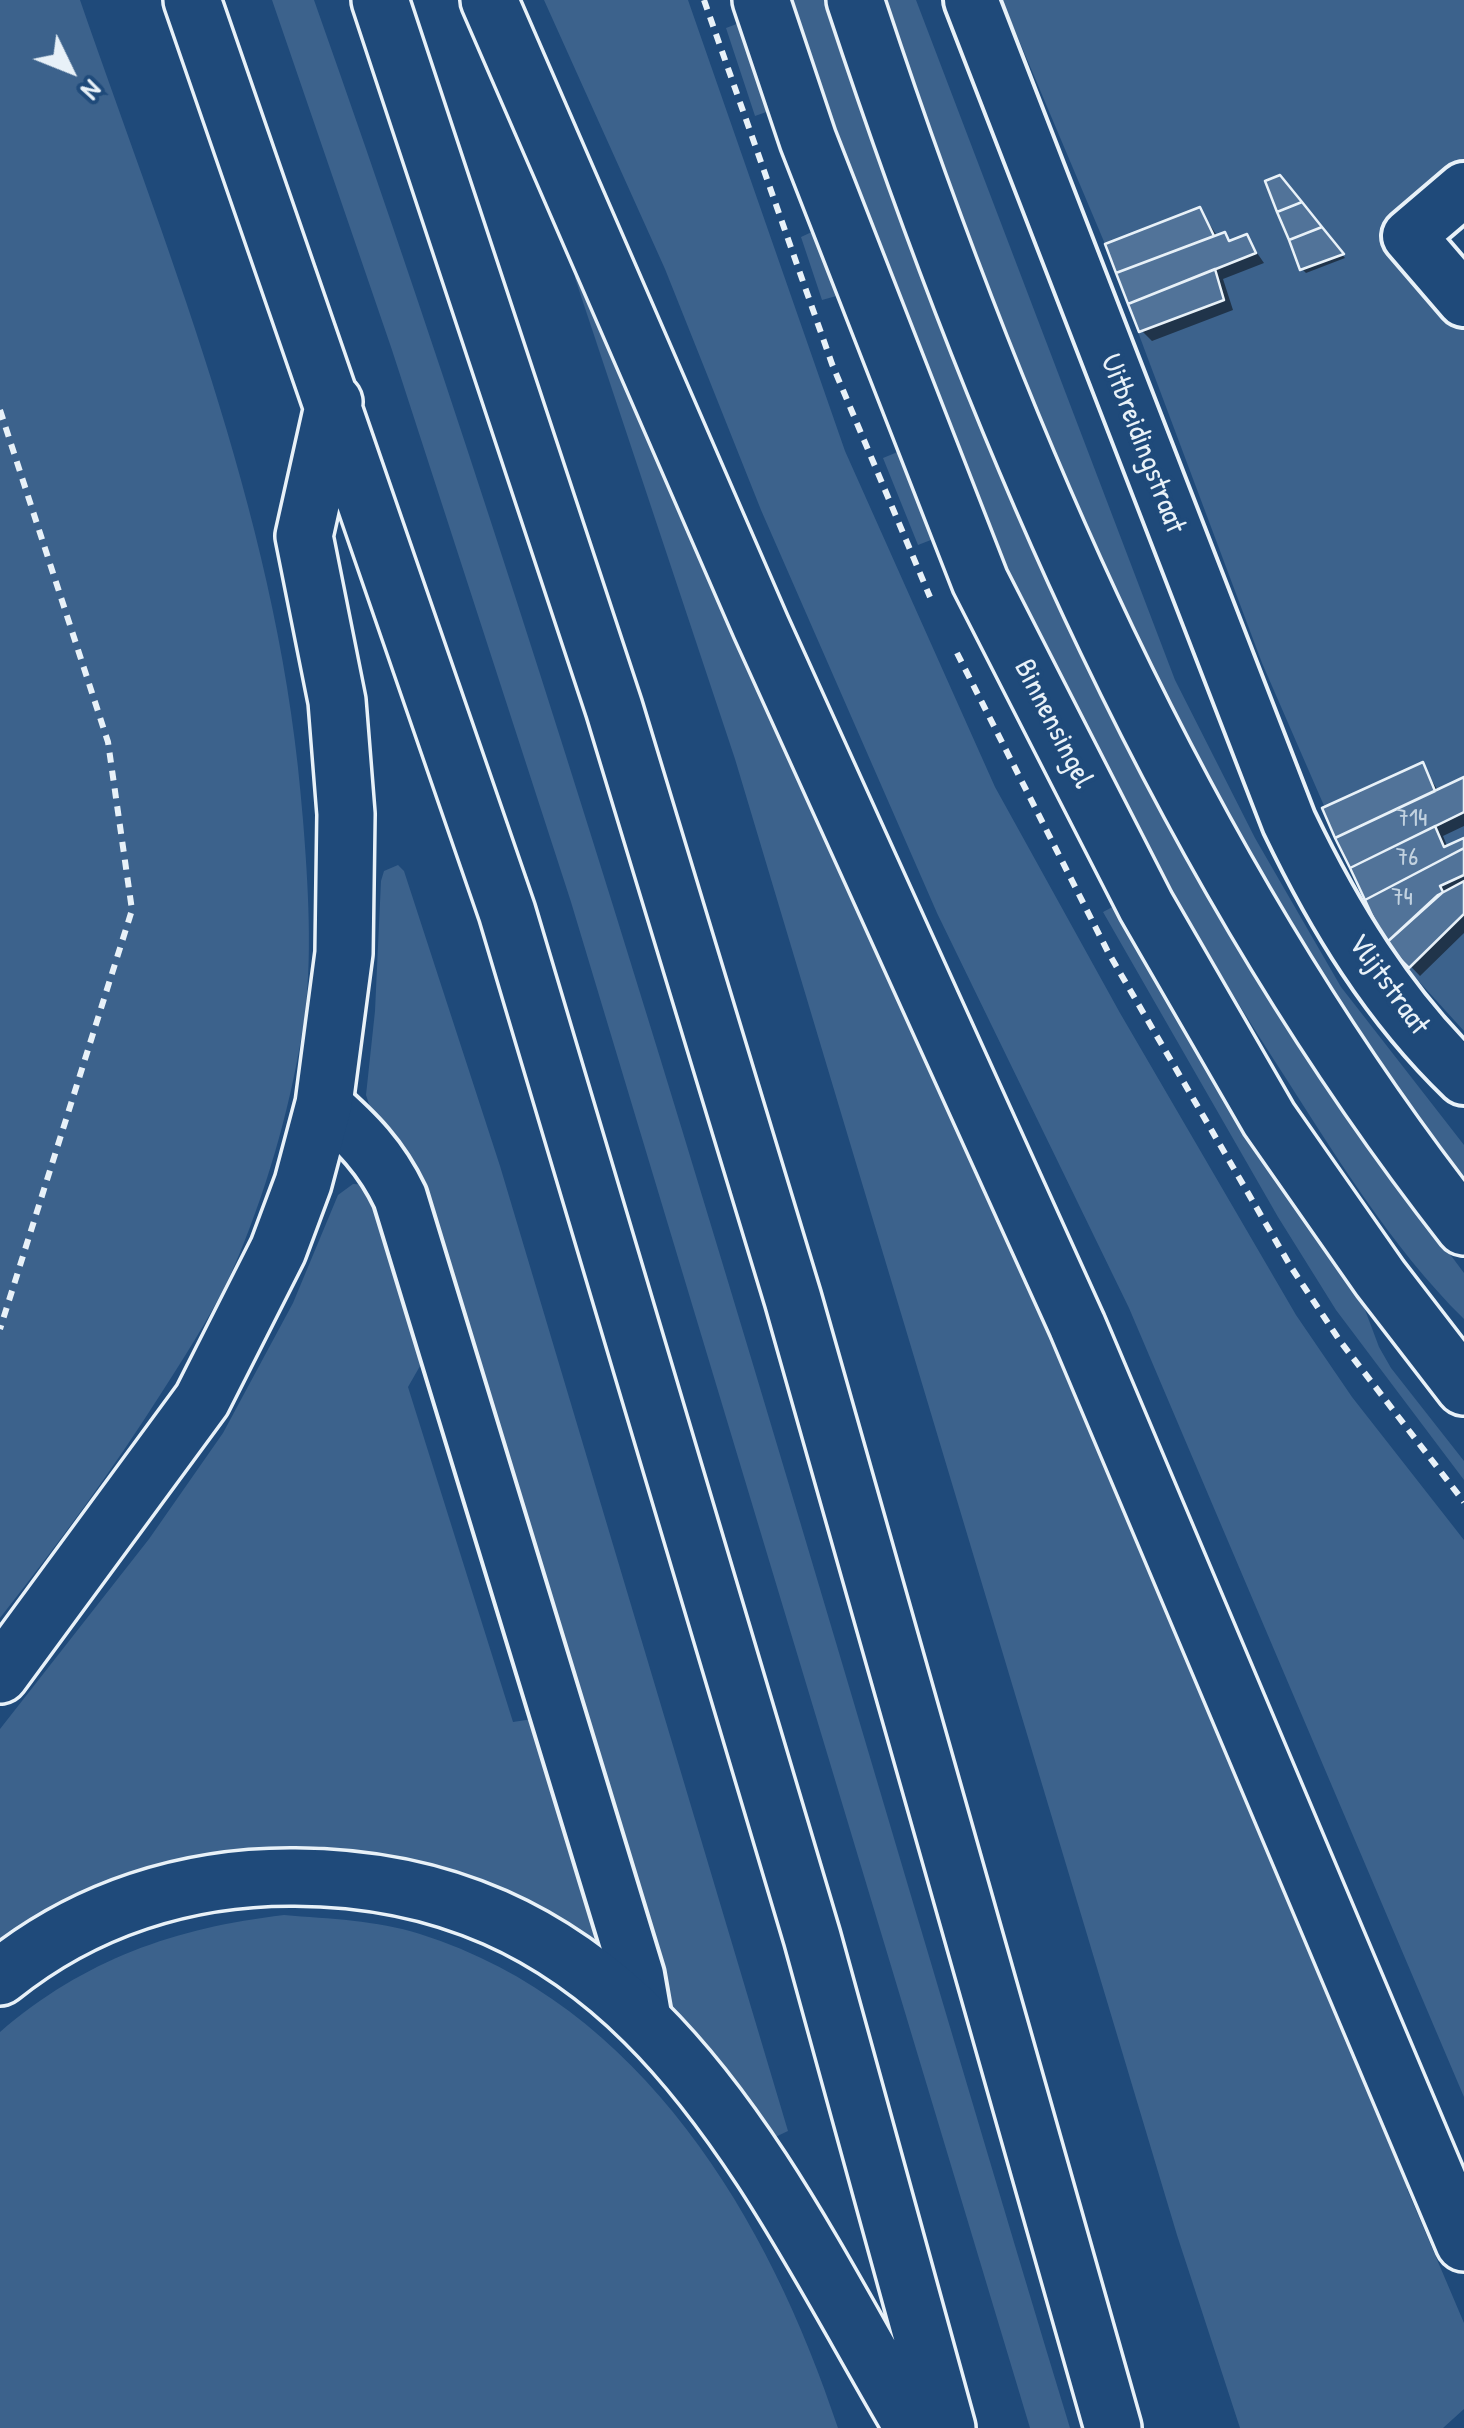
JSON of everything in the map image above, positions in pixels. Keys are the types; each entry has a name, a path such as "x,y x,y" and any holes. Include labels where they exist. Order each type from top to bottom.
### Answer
{"main road":[{"path":"192,0 507,912 812,1937 948,2428"},
{"path":"380,0 614,708 764,1204 1113,2428"},
{"path":"489,0 761,628 1077,1325 1464,2243"},
{"name":"Binnensingel","path":"761,0 816,158 998,615 1146,906 1269,1119 1380,1278 1464,1387"},
{"path":"855,0 894,120 974,331 1100,628 1232,880 1384,1124 1464,1227"},
{"path":"0,1675 202,1400 250,1313 304,1183 324,1104 344,953 346,814 337,701 304,536 334,402"},
{"path":"0,1977 30,1952 81,1923 141,1899 204,1884 326,1877 383,1885 495,1919 588,1973 686,2061 770,2176 914,2428"},
{"path":"1379,2036 1464,2183"},
{"path":"1076,2305 1145,2428"}],"street":[{"name":"Uitbreidingstraat","path":"971,0 1288,822 1319,886"},
{"path":"1464,188 1409,236 1464,300"},
{"name":"Vlijtstraat","path":"1319,886 1399,1008 1464,1078"},
{"path":"324,1104 365,1140 385,1165 400,1196 637,1975 644,2021"}],"path":[{"path":"0,410 108,742 132,910 0,1329"}],"shaded area":[{"path":"0,0 80,0 219,404 273,608 291,713 303,820 309,947 304,1021 286,1110 261,1198 231,1273 194,1342 124,1450 0,1618"},
{"path":"272,0 314,0 418,300 613,905 1070,2428 1030,2428 571,902 392,350"},
{"path":"544,0 688,0 845,451 995,787 1120,1013 1296,1315 1352,1397 1464,1540 1464,2097 1129,1308 937,913 761,510 665,269"},
{"path":"791,0 827,0 945,333 1004,481 1073,632 1145,775 1254,968 1397,1183 1464,1273 1464,1319 1387,1229 1276,1063 1199,938 1061,680 999,548 887,277"},
{"path":"880,0 916,0 1175,680 1255,838 1341,987 1464,1145 1464,1186 1334,997 1217,798 1164,696 1021,382"},
{"path":"1002,0 1464,0 1464,168 1391,234 1464,323 1464,1031 1384,943 1262,663 1105,244"},
{"path":"742,22 772,110 755,116 726,28"},
{"path":"816,230 840,295 822,300 801,237"},
{"path":"574,264 592,277 1413,2167 1407,2189 1464,2323 1464,2409 1443,2428 1240,2428 1177,2235 735,759 575,278"},
{"path":"900,451 936,538 918,545 883,458"},
{"path":"398,865 404,871 500,1166 788,2131 769,2140 663,2004 366,1095 375,1011 381,881 384,871"},
{"path":"1120,903 1195,1034 1209,1076 1269,1172 1358,1291 1391,1368 1464,1461 1464,1480 1336,1310 1278,1217 1103,912"},
{"path":"353,1184 372,1185 424,1359 408,1387 513,1722 539,1718 616,1953 539,1908 424,1862 319,1846 200,1859 78,1894 0,1941 0,1729 149,1539 223,1433 293,1303 338,1195"},
{"path":"284,1915 403,1929 499,1967 569,2011 632,2066 686,2129 734,2198 775,2272 838,2428 0,2428 0,2032 65,1985 133,1951 206,1929"}],"building":[{"path":"1280,175 1302,202 1277,212 1265,181"},
{"path":"1302,202 1322,227 1289,240 1277,212"},
{"path":"1200,207 1214,236 1116,273 1105,244"},
{"path":"1322,227 1344,254 1300,270 1289,240"},
{"path":"1225,232 1229,241 1247,234 1256,253 1128,304 1116,273"},
{"path":"1215,269 1224,300 1139,332 1128,304"},
{"path":"1423,762 1435,791 1335,838 1322,808"},
{"path":"1464,777 1464,812 1350,868 1335,838"},
{"path":"1435,826 1444,847 1464,838 1464,848 1365,900 1350,868"},
{"path":"1464,848 1464,875 1440,886 1443,892 1385,944 1365,900"},
{"path":"1464,881 1464,914 1409,968 1385,944 1438,895"}]}
